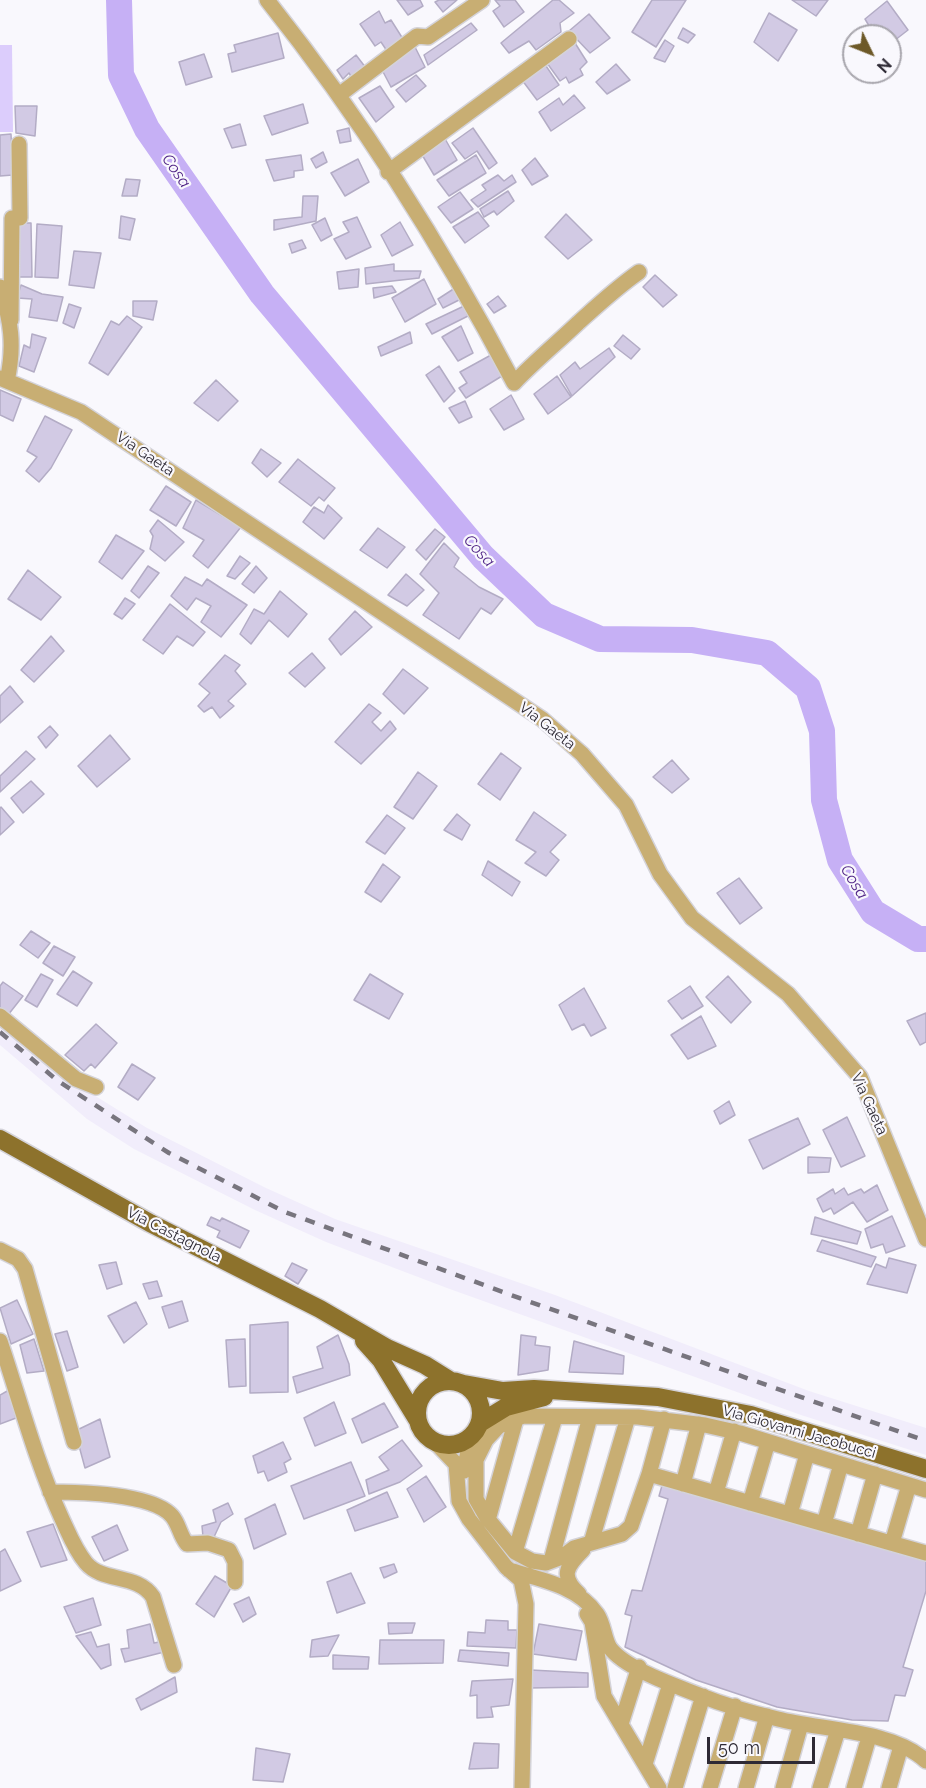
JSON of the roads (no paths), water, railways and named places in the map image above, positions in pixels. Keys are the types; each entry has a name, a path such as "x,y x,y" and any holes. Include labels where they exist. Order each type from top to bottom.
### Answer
{"main road":[{"name":"Via Castagnola","path":"0,1139 150,1223 457,1382"},
{"path":"351,1326 381,1360 427,1437 435,1442 454,1445 506,1407 563,1392"},
{"path":"417,1419 416,1409 424,1392 440,1382 457,1382 503,1391 534,1389 563,1392"},
{"path":"457,1382 477,1396 481,1405 475,1430"},
{"name":"Via Giovanni Jacobucci","path":"563,1392 658,1397 751,1415 926,1469"}],"street":[{"path":"267,0 323,70 469,296 514,383 545,350 578,324 611,291 639,273"},
{"path":"339,95 417,36 428,37 482,0"},
{"path":"388,171 569,39"},
{"path":"4,380 11,363 12,218 20,218 19,144"},
{"path":"0,287 11,320"},
{"name":"Via Gaeta","path":"4,380 81,412 542,719 582,753 626,805 660,874 692,918 788,994 860,1077 926,1239"},
{"path":"0,1016 76,1080 96,1087"},
{"path":"0,1250 18,1259 25,1269 74,1442"},
{"path":"0,1341 50,1492 78,1552 87,1564 97,1571 147,1588 153,1597 174,1665"},
{"path":"664,1419 649,1474 630,1526 622,1534 574,1548 551,1561 532,1561 515,1552 488,1520 476,1499 476,1460 486,1440 499,1426 523,1416 628,1417 664,1419 699,1424 734,1431 926,1490"},
{"path":"515,1552 555,1417"},
{"path":"551,1561 590,1417"},
{"path":"628,1417 590,1544 570,1563 566,1575 569,1585 598,1615 609,1646 639,1667 670,1684 703,1696 767,1716 838,1730 901,1746 926,1761"},
{"path":"488,1520 516,1419"},
{"path":"683,1484 699,1424"},
{"path":"469,1519 464,1486 464,1467 475,1430"},
{"path":"716,1493 734,1431"},
{"path":"435,1442 456,1464 459,1501 469,1519 515,1575 526,1604 522,1788"},
{"path":"750,1503 768,1442"},
{"path":"790,1514 807,1454"},
{"path":"824,1524 841,1464"},
{"path":"649,1474 926,1553"},
{"path":"858,1534 875,1474"},
{"path":"892,1543 909,1485"},
{"path":"50,1492 92,1493 137,1500 156,1507 172,1515 187,1545 208,1543 229,1550 235,1562 235,1582"},
{"path":"515,1575 569,1590 586,1601"},
{"path":"515,1575 580,1606 586,1612 592,1622 598,1671 604,1696 659,1788"},
{"path":"621,1724 639,1667"},
{"path":"645,1764 670,1684"},
{"path":"675,1788 703,1696"},
{"path":"710,1788 735,1706"},
{"path":"746,1788 767,1716"},
{"path":"783,1788 801,1724"},
{"path":"820,1788 838,1730"},
{"path":"854,1788 869,1737"},
{"path":"889,1788 901,1746"}],"waterway":[{"name":"Cosa","path":"119,0 121,75 147,129 262,294 483,557 544,615 600,639 692,640 767,653 808,688 822,731 824,800 840,860 873,912 918,939 926,939"}],"railway":[{"path":"0,1032 58,1081 169,1153 285,1212 522,1299 926,1441"}]}
